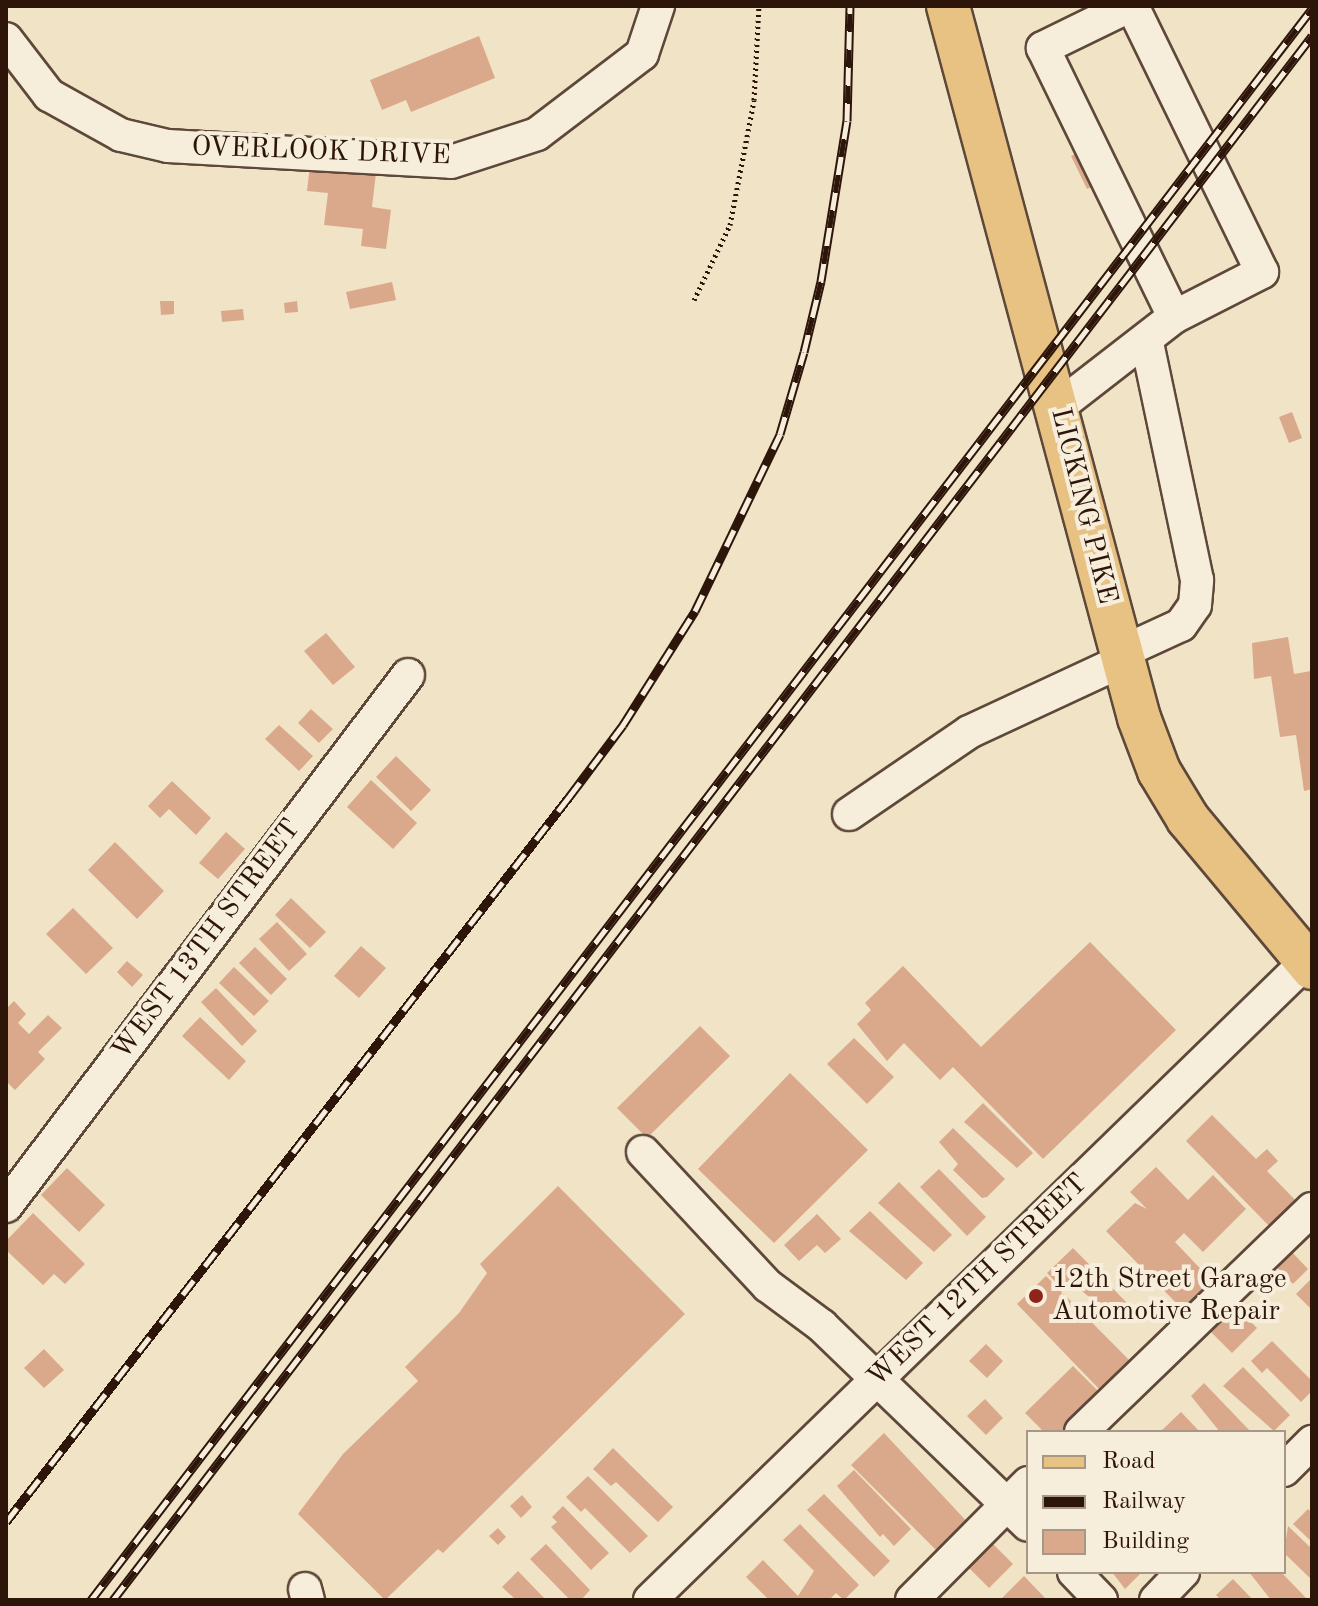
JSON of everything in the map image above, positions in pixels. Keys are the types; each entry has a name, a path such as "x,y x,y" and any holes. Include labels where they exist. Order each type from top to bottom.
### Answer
{"main road":[{"name":"LICKING PIKE","path":"948,6 1025,280 1121,657 1159,771 1188,819 1309,965"}],"street":[{"name":"OVERLOOK DRIVE","path":"6,39 49,95 121,135 168,146 359,153 451,162 537,134 642,54 658,6"},
{"path":"1058,407 1174,317 1262,272 1131,6 1043,48 1174,317"},
{"path":"849,814 969,732 1181,625 1195,605 1194,566 1146,339"},
{"name":"WEST 13TH STREET","path":"6,1206 408,675"},
{"name":"WEST 12TH STREET","path":"650,1600 1309,965"},
{"path":"643,1152 768,1286 822,1326 878,1382 1021,1504 912,1600"},
{"path":"1083,1430 1312,1209"},
{"path":"1286,1468 1312,1442"},
{"path":"1076,1574 1101,1600"},
{"path":"1156,1600 1181,1574"}],"path":[{"path":"694,300 730,225 754,100 759,6"}],"building":[{"path":"479,36 495,78 411,112 406,100 382,110 370,80"},
{"path":"1084,150 1100,183 1087,189 1071,156"},
{"path":"310,165 376,173 372,207 391,210 386,249 361,246 363,229 324,225 328,193 307,191"},
{"path":"392,282 396,300 350,309 346,292"},
{"path":"160,301 174,301 174,314 161,315"},
{"path":"297,301 298,312 285,313 284,303"},
{"path":"243,309 244,320 222,322 221,311"},
{"path":"1292,412 1302,438 1289,443 1279,417"},
{"path":"326,633 355,667 333,685 304,651"},
{"path":"1288,637 1294,674 1311,671 1312,678 1312,789 1304,791 1296,735 1280,737 1271,676 1254,679 1252,643"},
{"path":"311,709 333,729 319,743 298,723"},
{"path":"279,725 313,756 299,771 265,739"},
{"path":"396,756 431,790 411,811 376,777"},
{"path":"371,780 417,823 393,849 347,807"},
{"path":"172,781 211,818 196,835 169,809 160,818 148,806"},
{"path":"226,832 245,849 218,879 199,863"},
{"path":"115,842 164,891 137,919 88,870"},
{"path":"291,898 326,932 310,948 275,915"},
{"path":"73,908 113,948 86,974 46,934"},
{"path":"277,922 307,954 289,971 259,939"},
{"path":"1090,942 1176,1030 1043,1159 953,1067 940,1080 904,1043 887,1061 857,1024 871,1010 865,1003 903,966 981,1047"},
{"path":"361,946 386,968 359,998 334,976"},
{"path":"255,947 287,979 271,995 239,963"},
{"path":"127,961 143,975 132,987 117,972"},
{"path":"234,967 269,1001 254,1016 219,983"},
{"path":"216,988 257,1031 242,1046 201,1002"},
{"path":"14,1001 26,1014 18,1023 29,1034 48,1015 62,1028 38,1052 45,1059 15,1090 6,1081 6,1009"},
{"path":"200,1017 246,1061 229,1080 182,1036"},
{"path":"700,1026 730,1056 647,1138 617,1108"},
{"path":"854,1038 894,1077 867,1104 827,1064"},
{"path":"790,1073 868,1150 774,1243 698,1169"},
{"path":"983,1103 1033,1153 1017,1168 964,1122"},
{"path":"1212,1115 1256,1159 1267,1149 1278,1161 1267,1171 1300,1205 1274,1231 1186,1141"},
{"path":"953,1128 1005,1179 987,1197 982,1198 953,1170 958,1164 939,1142"},
{"path":"1156,1167 1188,1200 1213,1175 1246,1209 1203,1252 1184,1233 1175,1242 1215,1284 1185,1312 1106,1231 1135,1203 1147,1209 1130,1192"},
{"path":"67,1168 105,1205 79,1232 41,1195"},
{"path":"939,1169 986,1217 967,1236 920,1187"},
{"path":"899,1182 952,1235 934,1252 878,1203"},
{"path":"558,1186 685,1314 443,1553 438,1549 385,1600 298,1514 343,1454 418,1381 405,1367 459,1313 487,1273 480,1264"},
{"path":"870,1211 923,1263 906,1280 849,1231"},
{"path":"33,1213 85,1264 65,1284 54,1274 43,1285 6,1250 6,1241"},
{"path":"817,1214 841,1239 825,1253 817,1245 799,1261 784,1245"},
{"path":"1073,1248 1132,1308 1117,1322 1072,1282 1063,1290 1047,1273"},
{"path":"1289,1249 1308,1269 1293,1284 1273,1263"},
{"path":"1046,1276 1132,1363 1102,1392 1017,1304"},
{"path":"1312,1278 1312,1310 1296,1294"},
{"path":"1234,1305 1257,1328 1232,1353 1208,1329"},
{"path":"1272,1341 1312,1381 1312,1391 1301,1402 1267,1368 1262,1373 1251,1361"},
{"path":"986,1344 1003,1361 987,1378 969,1361"},
{"path":"44,1349 64,1370 44,1388 24,1368"},
{"path":"1073,1366 1102,1395 1065,1430 1042,1430 1025,1413"},
{"path":"1243,1367 1290,1415 1273,1430 1223,1386"},
{"path":"1204,1383 1249,1430 1218,1430 1191,1396"},
{"path":"985,1399 1003,1418 986,1435 967,1416"},
{"path":"1181,1412 1198,1430 1162,1430"},
{"path":"884,1433 972,1527 942,1556 851,1465"},
{"path":"613,1448 673,1507 658,1522 616,1482 611,1486 593,1469"},
{"path":"854,1470 911,1529 894,1546 883,1534 880,1537 837,1486"},
{"path":"588,1476 648,1536 630,1553 585,1508 581,1512 566,1497"},
{"path":"824,1494 890,1561 874,1577 807,1510"},
{"path":"522,1495 532,1507 521,1518 510,1506"},
{"path":"563,1506 609,1553 591,1570 551,1527 557,1522 552,1517"},
{"path":"1308,1509 1312,1513 1312,1542 1293,1524"},
{"path":"800,1524 859,1585 844,1600 836,1593 829,1600 769,1600 746,1577 763,1560 798,1596 814,1571 783,1540"},
{"path":"1288,1526 1312,1549 1312,1580 1286,1555"},
{"path":"498,1528 506,1537 498,1545 489,1536"},
{"path":"988,1539 1013,1564 989,1588 964,1563"},
{"path":"546,1544 590,1590 581,1600 570,1600 530,1559"},
{"path":"518,1571 546,1600 516,1600 502,1587"},
{"path":"1114,1574 1140,1574 1125,1589"},
{"path":"1251,1574 1283,1574 1308,1600 1271,1600"},
{"path":"1024,1576 1047,1600 1000,1600"},
{"path":"1233,1579 1253,1600 1221,1600 1216,1595"}],"railway":[{"path":"6,1522 569,797 623,725 695,611 780,434 804,352 821,281 847,121 850,6"},
{"path":"91,1600 1312,9"},
{"path":"113,1600 1312,36"}],"place":[{"name":"12th Street Garage Automotive Repair","path":"1036,1296"}]}
